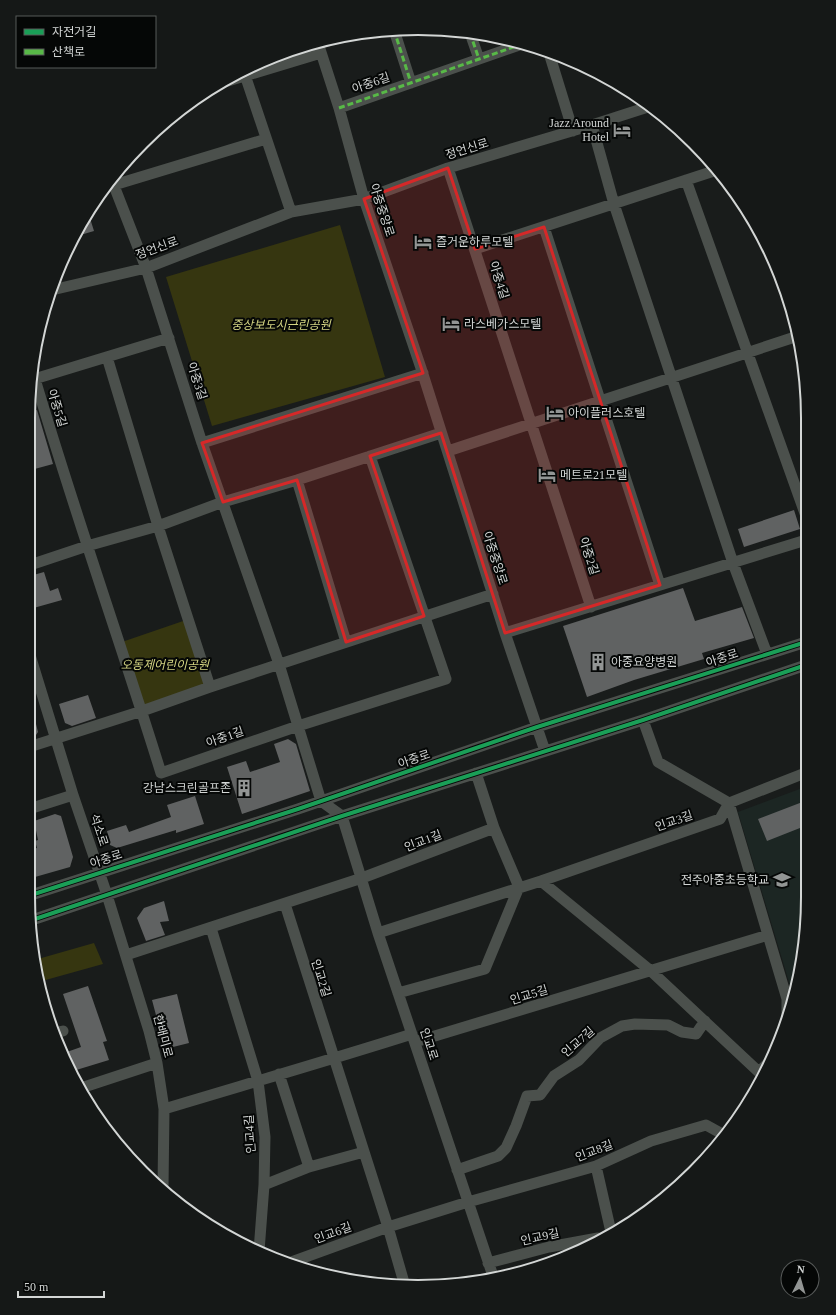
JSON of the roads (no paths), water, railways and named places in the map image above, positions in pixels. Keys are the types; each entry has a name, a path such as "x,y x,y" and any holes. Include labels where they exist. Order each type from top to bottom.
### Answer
{"street":[{"path":"396,36 411,83"},
{"path":"472,39 479,59"},
{"name":"아중6길","path":"339,108 513,47"},
{"name":"아중중앙로","path":"254,72 319,48 339,108 364,199 423,373 441,433 545,751"},
{"path":"551,59 573,131"},
{"path":"245,76 291,212"},
{"name":"정언신로","path":"57,289 146,268 291,212 364,199 448,168 573,131 643,108"},
{"path":"592,125 614,204 733,563 767,654"},
{"path":"119,179 266,139"},
{"name":"아중4길","path":"448,168 561,514"},
{"path":"475,249 711,172"},
{"path":"686,180 801,502"},
{"name":"아중3길","path":"114,185 146,268 202,443 279,664"},
{"path":"544,227 660,585"},
{"name":"아중5길","path":"37,378 169,338"},
{"path":"448,451 793,338"},
{"path":"107,357 158,526 210,687"},
{"path":"202,443 423,373"},
{"name":"아중5길","path":"36,389 87,546"},
{"path":"35,563 87,546 158,526 223,502 297,480 441,433"},
{"path":"298,726 446,679 370,456"},
{"path":"297,480 346,642"},
{"name":"아중2길","path":"561,514 591,606"},
{"path":"506,633 801,542"},
{"name":"아중1길","path":"87,546 162,773 298,726"},
{"path":"35,744 142,711 279,664 493,594"},
{"name":"아중로","path":"35,894 321,801 537,728 801,644"},
{"path":"279,664 321,801 342,816"},
{"path":"36,919 342,816 643,720 801,667"},
{"name":"석소로","path":"35,671 55,738 108,895"},
{"path":"643,720 658,762 729,803 768,936 788,996"},
{"path":"398,993 485,969 519,887 494,828 476,773"},
{"path":"729,803 801,776"},
{"path":"35,807 74,795"},
{"name":"인교3길","path":"378,933 541,881 720,819 729,803"},
{"name":"인교로","path":"342,816 378,933 492,1273"},
{"name":"인교1길","path":"362,878 494,828"},
{"path":"126,955 362,878"},
{"path":"541,881 651,971 759,1072"},
{"name":"한배미로","path":"108,895 157,1063 164,1108 163,1183"},
{"name":"인교2길","path":"285,904 334,1059"},
{"name":"인교4길","path":"210,928 258,1081 265,1137 264,1184"},
{"name":"인교5길","path":"413,1038 651,971 768,936"},
{"name":"인교7길","path":"457,1170 498,1156 506,1148 527,1096 540,1095 554,1076 579,1060 600,1038 622,1026 635,1024 668,1025 682,1032 696,1034 705,1021"},
{"path":"164,1108 279,1074 413,1038"},
{"path":"334,1059 404,1279"},
{"path":"85,1087 157,1063"},
{"path":"279,1074 309,1167"},
{"name":"인교8길","path":"468,1202 596,1166 651,1141 706,1125 720,1133"},
{"path":"259,1246 264,1184 309,1167 364,1152"},
{"path":"596,1166 610,1229"},
{"name":"인교6길","path":"296,1260 388,1227 468,1202"},
{"name":"인교9길","path":"488,1263 549,1247 590,1239"}],"place":[{"name":"Jazz Around Hotel","path":"622,130"},
{"name":"즐거운하루모텔","path":"423,242"},
{"name":"라스베가스모텔","path":"451,324"},
{"name":"아이플러스호텔","path":"555,413"},
{"name":"메트로21모텔","path":"547,475"},
{"name":"아중요양병원","path":"598,662"},
{"name":"강남스크린골프존","path":"244,788"},
{"name":"전주아중초등학교","path":"782,880"}],"park label":[{"name":"중상보도시근린공원","path":"281,325"},
{"name":"오동제어린이공원","path":"165,665"}]}
